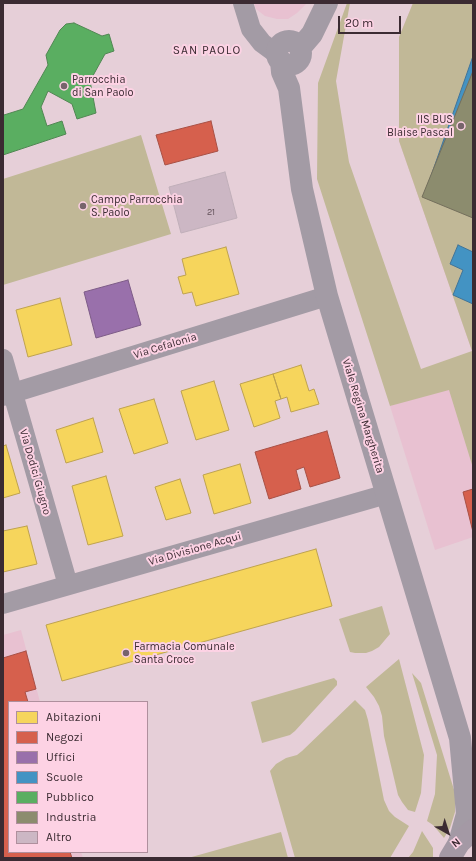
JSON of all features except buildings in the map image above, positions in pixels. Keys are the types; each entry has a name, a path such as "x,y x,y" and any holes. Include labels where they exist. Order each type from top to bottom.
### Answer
{"street":[{"path":"243,3 251,29 262,43 287,54 312,34 326,6"},
{"name":"Viale Regina Margherita","path":"287,54 294,75 289,88 302,189 327,296 460,738 467,814 460,844"},
{"name":"Via Cefalonia","path":"8,395 327,296"},
{"name":"Via Dodici Giugno","path":"3,360 8,395 68,585"},
{"name":"Via Divisione Acqui","path":"3,604 387,494"},
{"name":"Viale Regina Margherita","path":"460,738 473,757"}],"shaded area":[{"path":"254,3 307,3 297,13 288,19 277,19 265,16 256,9"},
{"path":"347,3 350,3 336,81 349,162 421,369 472,351 399,141 399,37 413,3 473,3 473,56 424,196 473,217 473,468 449,390 390,406 317,179 318,83"},
{"path":"413,3 473,3 473,537 435,550 390,406 457,381 472,351 399,141 399,37"},
{"name":"Campo Parrocchia S. Paolo","path":"141,135 171,234 3,285 3,179"},
{"path":"382,606 390,634 379,647 372,651 366,653 350,652 339,619"},
{"path":"21,630 40,701 8,701 8,853 81,853 83,858 3,858 3,635"},
{"path":"399,659 424,755 421,793 415,812 408,810 398,795 384,736 382,716 379,706 366,687"},
{"path":"412,673 421,683 455,793 455,812 450,828 444,838 433,825 427,821 435,794 437,755"},
{"path":"334,678 337,681 337,685 295,731 290,735 262,743 251,702"},
{"path":"355,700 365,710 368,720 384,800 389,811 409,826 390,858 295,858 270,771 276,764 286,758 297,755 302,751"},
{"path":"422,831 433,848 433,858 408,858 413,852"},
{"path":"281,832 288,858 188,858"}],"place":[{"name":"Parrocchia di San Paolo","path":"64,86"},
{"name":"IIS BUS Blaise Pascal","path":"461,126"},
{"name":"Campo Parrocchia S. Paolo","path":"83,206"},
{"name":"Farmacia Comunale Santa Croce","path":"126,653"}],"district":[{"name":"SAN PAOLO","path":"207,51"}]}
